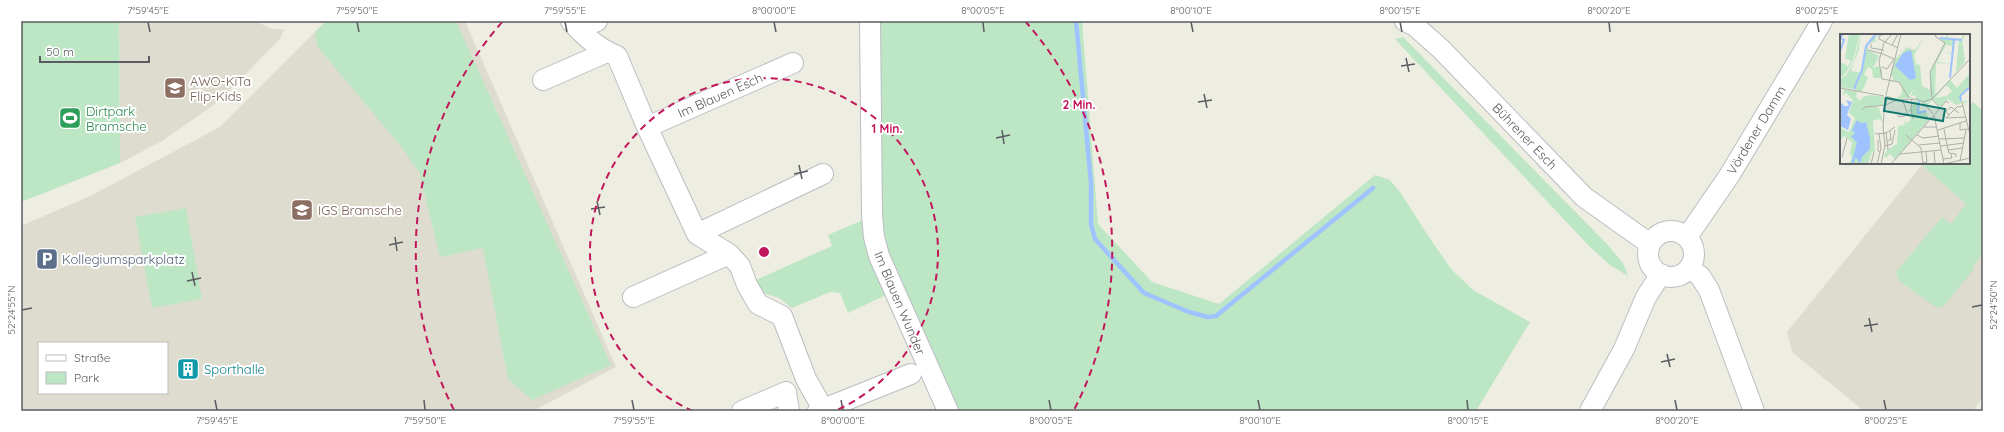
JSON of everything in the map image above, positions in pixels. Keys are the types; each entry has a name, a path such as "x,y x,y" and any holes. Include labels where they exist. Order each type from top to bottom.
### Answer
{"street":[{"path":"574,25 596,21"},
{"name":"Im Blauen Wunder","path":"870,21 872,215 874,237 879,256 948,411"},
{"name":"Bührener Esch","path":"1405,21 1415,26 1441,49 1584,197 1650,244"},
{"name":"Vördener Damm","path":"1687,237 1729,176 1822,21"},
{"path":"574,25 607,52 617,56 647,127 697,234 729,254 740,266 747,285 758,304 782,316 806,378 819,402 819,410 911,374"},
{"path":"543,80 607,52"},
{"name":"Im Blauen Esch","path":"647,127 793,63"},
{"path":"697,234 823,174"},
{"path":"1674,231 1687,237 1691,243 1694,255 1689,268 1685,272 1673,277 1661,274 1651,264 1649,251 1650,244 1654,239 1667,232 1674,231"},
{"path":"633,297 729,254"},
{"path":"1689,268 1700,276 1709,290 1754,411"},
{"path":"1590,411 1624,349 1646,297 1661,274"},
{"path":"742,411 786,392 806,378"},
{"path":"786,392 789,411"}],"shaded area":[{"name":"AWO-KiTa Flip-Kids","path":"119,21 254,21 273,29 284,29 281,38 218,102 162,141 120,163"},
{"name":"IGS Bramsche","path":"326,21 465,21 616,367 533,411 21,411 21,226 92,195 220,127"},
{"path":"1922,165 1983,218 1983,397 1973,411 1864,411 1792,352 1787,332"}],"green space":[{"name":"Dirtpark Bramsche","path":"21,21 119,21 120,163 21,202"},
{"path":"326,21 456,21 611,365 532,400 508,379 483,248 440,257 419,172 399,144 317,46 315,32"},
{"path":"877,21 1082,21 1098,224 1152,282 1219,304 1375,175 1390,180 1400,192 1451,269 1473,290 1530,322 1476,411 955,411 890,262 879,224"},
{"path":"1403,37 1607,244 1623,263 1628,276 1610,265 1589,246 1395,39"},
{"path":"1973,102 1983,111 1983,253 1972,268 1973,270 1943,307 1937,308 1898,280 1896,272 1942,217 1951,224 1966,204 1922,165 1970,164 1970,106"},
{"path":"186,208 202,299 152,308 135,217"},
{"path":"863,220 890,293 848,313 840,293 830,292 792,308 779,298 763,293 756,280 832,246 828,235"}],"waterway":[{"path":"1076,21 1091,183 1091,224 1095,239 1144,293 1189,312 1208,317 1216,316 1373,188"}],"place":[{"name":"AWO-KiTa Flip-Kids","path":"175,88"},
{"name":"Dirtpark Bramsche","path":"70,118"},
{"name":"IGS Bramsche","path":"302,210"},
{"name":"Kollegiumsparkplatz","path":"47,259"},
{"name":"Sporthalle","path":"188,369"}]}
